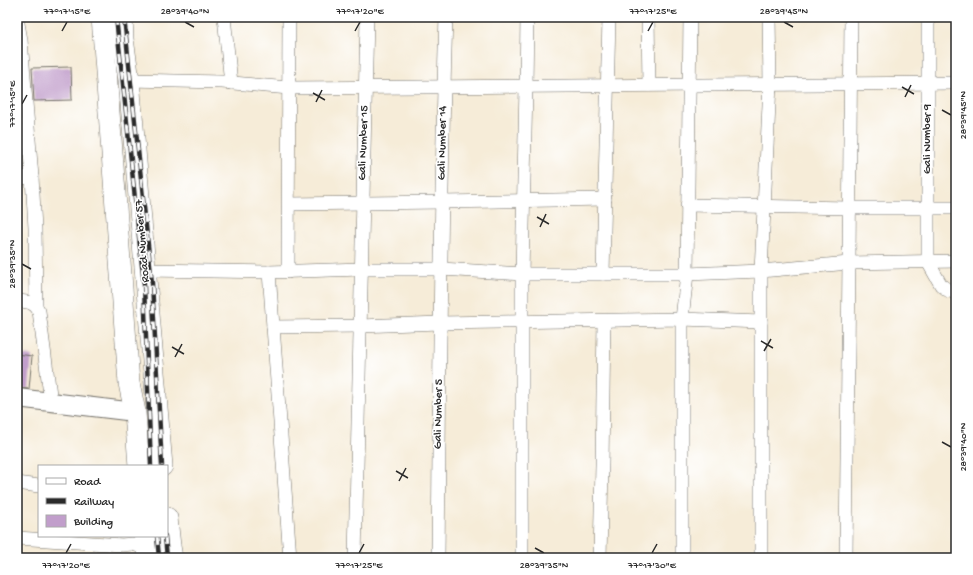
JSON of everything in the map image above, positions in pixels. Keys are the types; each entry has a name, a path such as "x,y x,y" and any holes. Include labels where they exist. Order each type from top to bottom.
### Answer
{"main road":[{"name":"Road Number 57","path":"102,17 129,384 135,412 139,465"},
{"name":"Road Number 57","path":"122,17 146,270 162,465"},
{"path":"168,527 172,558"}],"street":[{"path":"224,17 226,82"},
{"path":"288,272 289,17"},
{"name":"Gali Number 15","path":"355,558 367,17"},
{"name":"Gali Number 14","path":"441,269 446,17"},
{"path":"522,558 522,274 527,17"},
{"path":"603,274 610,17"},
{"path":"648,17 649,85"},
{"path":"682,558 682,319 687,274 690,17"},
{"path":"761,558 761,322 764,206 770,84 769,17"},
{"path":"846,558 851,17"},
{"name":"Gali Number 9","path":"928,17 928,262"},
{"path":"17,18 21,40 36,228 36,305 39,311 51,402"},
{"path":"129,80 226,82 289,88 956,83"},
{"path":"17,178 32,177"},
{"path":"289,204 605,199"},
{"path":"688,205 956,208"},
{"path":"928,262 941,285 949,291 956,292"},
{"path":"146,270 288,272 362,269 441,269 522,274 687,274 762,271 849,263 956,262"},
{"name":"Gali Number 5","path":"438,558 441,269"},
{"path":"269,272 290,558"},
{"path":"17,301 36,305"},
{"path":"273,327 360,326 440,322 682,319 761,322"},
{"path":"600,558 604,321"},
{"path":"17,398 135,412"},
{"path":"17,483 38,486"},
{"path":"17,538 122,545 132,544 146,547"}],"building":[{"path":"71,67 72,100 34,101 32,68"},
{"path":"17,354 32,356 29,389 17,388"}],"railway":[{"path":"116,17 144,285 151,465"},
{"path":"124,17 152,283 162,465"},
{"path":"157,537 159,558"},
{"path":"165,537 167,558"}]}
